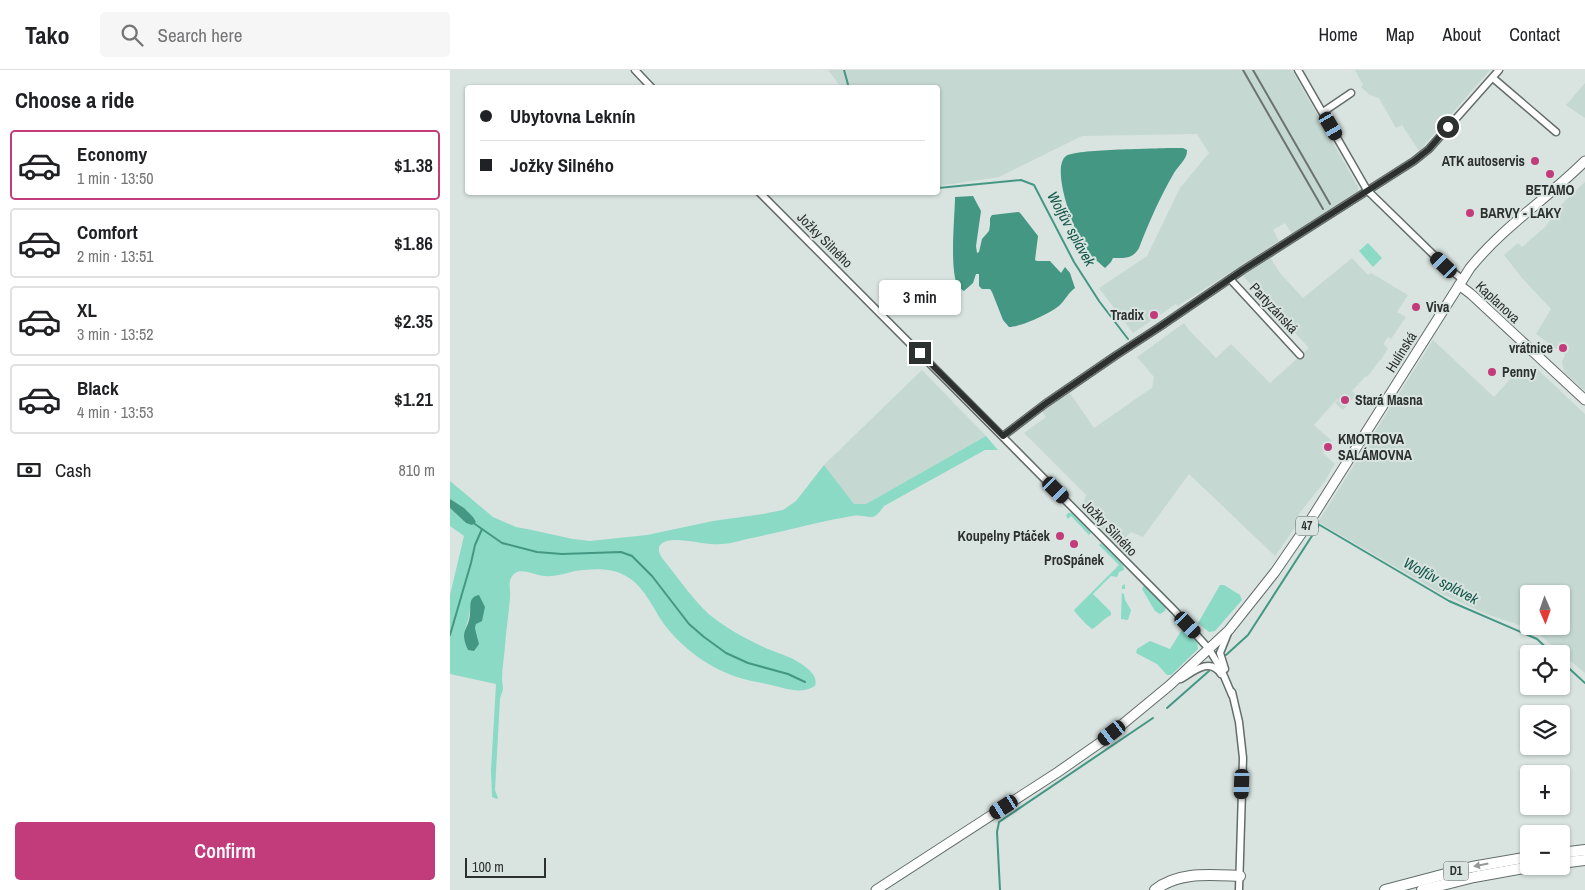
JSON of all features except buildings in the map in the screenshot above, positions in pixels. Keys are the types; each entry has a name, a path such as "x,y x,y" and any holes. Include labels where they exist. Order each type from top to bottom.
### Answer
{"highway":[{"path":"1570,860 1582,855"},
{"name":"D1","path":"1385,890 1472,867 1520,859"},
{"name":"D1","path":"1422,890 1474,877 1520,869"},
{"path":"1155,890 1168,881 1184,877 1240,876"},
{"path":"1440,890 1465,884 1474,877"}],"main road":[{"name":"Hulínská","path":"1209,649 1229,630 1275,572 1308,524 1461,282 1479,257 1585,162"},
{"name":"Kaplanova","path":"1461,282 1585,400"},
{"name":"47","path":"876,890 1087,752 1129,720 1209,649"}],"street":[{"path":"635,70 649,85"},
{"path":"1298,70 1368,190 1461,282"},
{"path":"1003,436 1080,379 1230,279 1414,161 1429,149 1499,70"},
{"path":"1493,78 1556,132"},
{"path":"1323,112 1351,92"},
{"name":"Jožky Silného","path":"761,195 1003,436 1175,611 1209,649 1221,669 1233,698"},
{"name":"Partyzánská","path":"1230,279 1300,355"},
{"path":"1229,630 1220,653 1230,680 1242,737 1239,890"},
{"path":"1170,685 1200,667 1213,666 1220,672 1233,698"}],"shaded area":[{"path":"828,70 1292,70 1358,187 1358,191 1292,234 1285,223 1273,230 1279,241 1178,306 1176,304 1133,333 1099,288 1147,256 1180,188 1209,153 1197,134 1082,136 999,177 940,186 940,85 839,85"},
{"path":"1355,70 1490,70 1419,151 1402,125 1396,128 1379,98 1370,95 1361,87 1363,85"},
{"path":"1585,83 1585,118 1566,105"},
{"path":"1183,148 1187,150 1187,153 1164,191 1137,252 1124,258 1113,258 1105,268 1086,249 1075,228 1062,186 1062,163 1066,156 1084,152"},
{"path":"1585,182 1585,391 1564,372 1562,362 1565,355 1536,334 1551,309 1522,278 1504,255 1518,243 1522,247 1545,227 1563,203"},
{"path":"973,196 981,211 976,246 977,253 979,252 982,239 989,231 992,215 1019,212 1038,236 1035,260 1050,261 1061,273 1065,267 1070,273 1075,288 1060,305 1036,319 1009,327 1003,320 990,289 982,289 979,286 979,274 976,274 973,283 964,291 958,286 955,279 953,256 955,197"},
{"path":"1368,243 1382,258 1373,267 1359,251"},
{"path":"1270,257 1280,273 1303,298 1352,258 1368,275 1371,273 1408,295 1397,312 1406,317 1391,339 1388,337 1383,344 1388,348 1381,360 1352,391 1356,395 1343,410 1335,403 1337,399 1314,425 1332,441 1323,453 1335,464 1325,481 1298,515 1301,519 1275,556 1189,474 1143,537 1131,532 1118,545 1080,507 1086,495 1024,433 1046,417 1042,411 1070,393 1094,428 1152,388 1154,377 1137,357 1184,323 1216,358 1231,344 1270,383 1309,348 1243,276"},
{"path":"1433,340 1494,397 1513,376 1526,368 1534,366 1585,414 1585,673 1570,660 1570,645 1552,645 1540,635 1570,635 1570,585 1520,585 1520,625 1489,615 1442,594 1318,522"},
{"path":"922,370 986,436 866,504 854,504 824,465"},
{"path":"986,436 998,450 985,450 884,506 873,517 852,516 728,543 714,544 670,540 661,544 659,548 662,558 694,599 708,613 728,628 748,639 803,665 811,671 816,683 810,689 787,689 741,678 706,663 671,633 637,584 618,572 598,569 552,576 541,576 522,571 514,574 510,583 510,603 502,672 503,689 500,699 495,790 498,798 492,797 491,770 496,684 450,674 450,595 464,536 450,526 450,508 466,523 473,517 450,499 450,481 493,517 516,527 590,541 647,535 713,521 783,510 796,501 824,465 854,504 866,504","holes":["470,607 476,624 475,628 478,639 468,650 465,633"]},
{"path":"450,499 464,508 476,522 472,525 466,523 450,508"},
{"path":"1073,512 1087,526 1091,533 1089,535 1071,516 1068,519 1066,516 1068,513"},
{"path":"1101,543 1119,558 1124,570 1119,572 1117,577 1111,576 1093,594 1111,612 1111,615 1092,629 1074,610 1119,565 1099,545"},
{"path":"1125,584 1125,589 1122,589 1122,593 1131,610 1128,620 1121,619 1122,586"},
{"path":"1144,585 1166,605 1165,611 1160,614 1155,611 1142,589"},
{"path":"1220,585 1224,585 1240,595 1242,600 1215,631 1209,632 1198,623"},
{"path":"479,595 485,607 482,621 476,624 475,628 479,644 474,651 468,650 464,634 469,620 471,602 475,596"},
{"path":"1183,628 1197,642 1198,649 1171,675 1167,675 1157,664 1136,653 1137,649 1150,641 1170,649"}],"waterway":[{"name":"Wolfův splávek","path":"844,70 848,85"},
{"name":"Wolfův splávek","path":"940,188 1021,180 1034,185 1074,262 1099,301 1128,339"},
{"path":"450,635 475,545 482,529 472,522"},
{"name":"Wolfův splávek","path":"1318,524 1449,601 1537,639 1543,645"},
{"path":"1226,655 1248,635 1319,525"},
{"path":"482,529 502,543 537,552 562,554 621,552 632,556 652,576 689,624 704,637 726,653 748,663 788,674 805,682"},
{"name":"Wolfův splávek","path":"1570,669 1585,683"},
{"path":"1167,708 1209,671"},
{"path":"1000,890 997,832 999,822 1153,718"}],"railway":[{"path":"1243,70 1323,209"},
{"path":"1253,70 1330,204"}],"place":[{"name":"ATK autoservis","path":"1535,161"},
{"name":"BETAMO","path":"1550,174"},
{"name":"BARVY - LAKY","path":"1470,213"},
{"name":"Viva","path":"1416,307"},
{"name":"Tradix","path":"1154,315"},
{"name":"vrátnice","path":"1563,348"},
{"name":"Penny","path":"1492,372"},
{"name":"Stará Masna","path":"1345,400"},
{"name":"KMOTROVA SALÁMOVNA","path":"1328,447"},
{"name":"Koupelny Ptáček","path":"1060,536"},
{"name":"ProSpánek","path":"1074,544"}],"route":[{"path":"920,353 1003,436 1080,379 1243,270 1414,161 1429,149 1448,127"}]}
